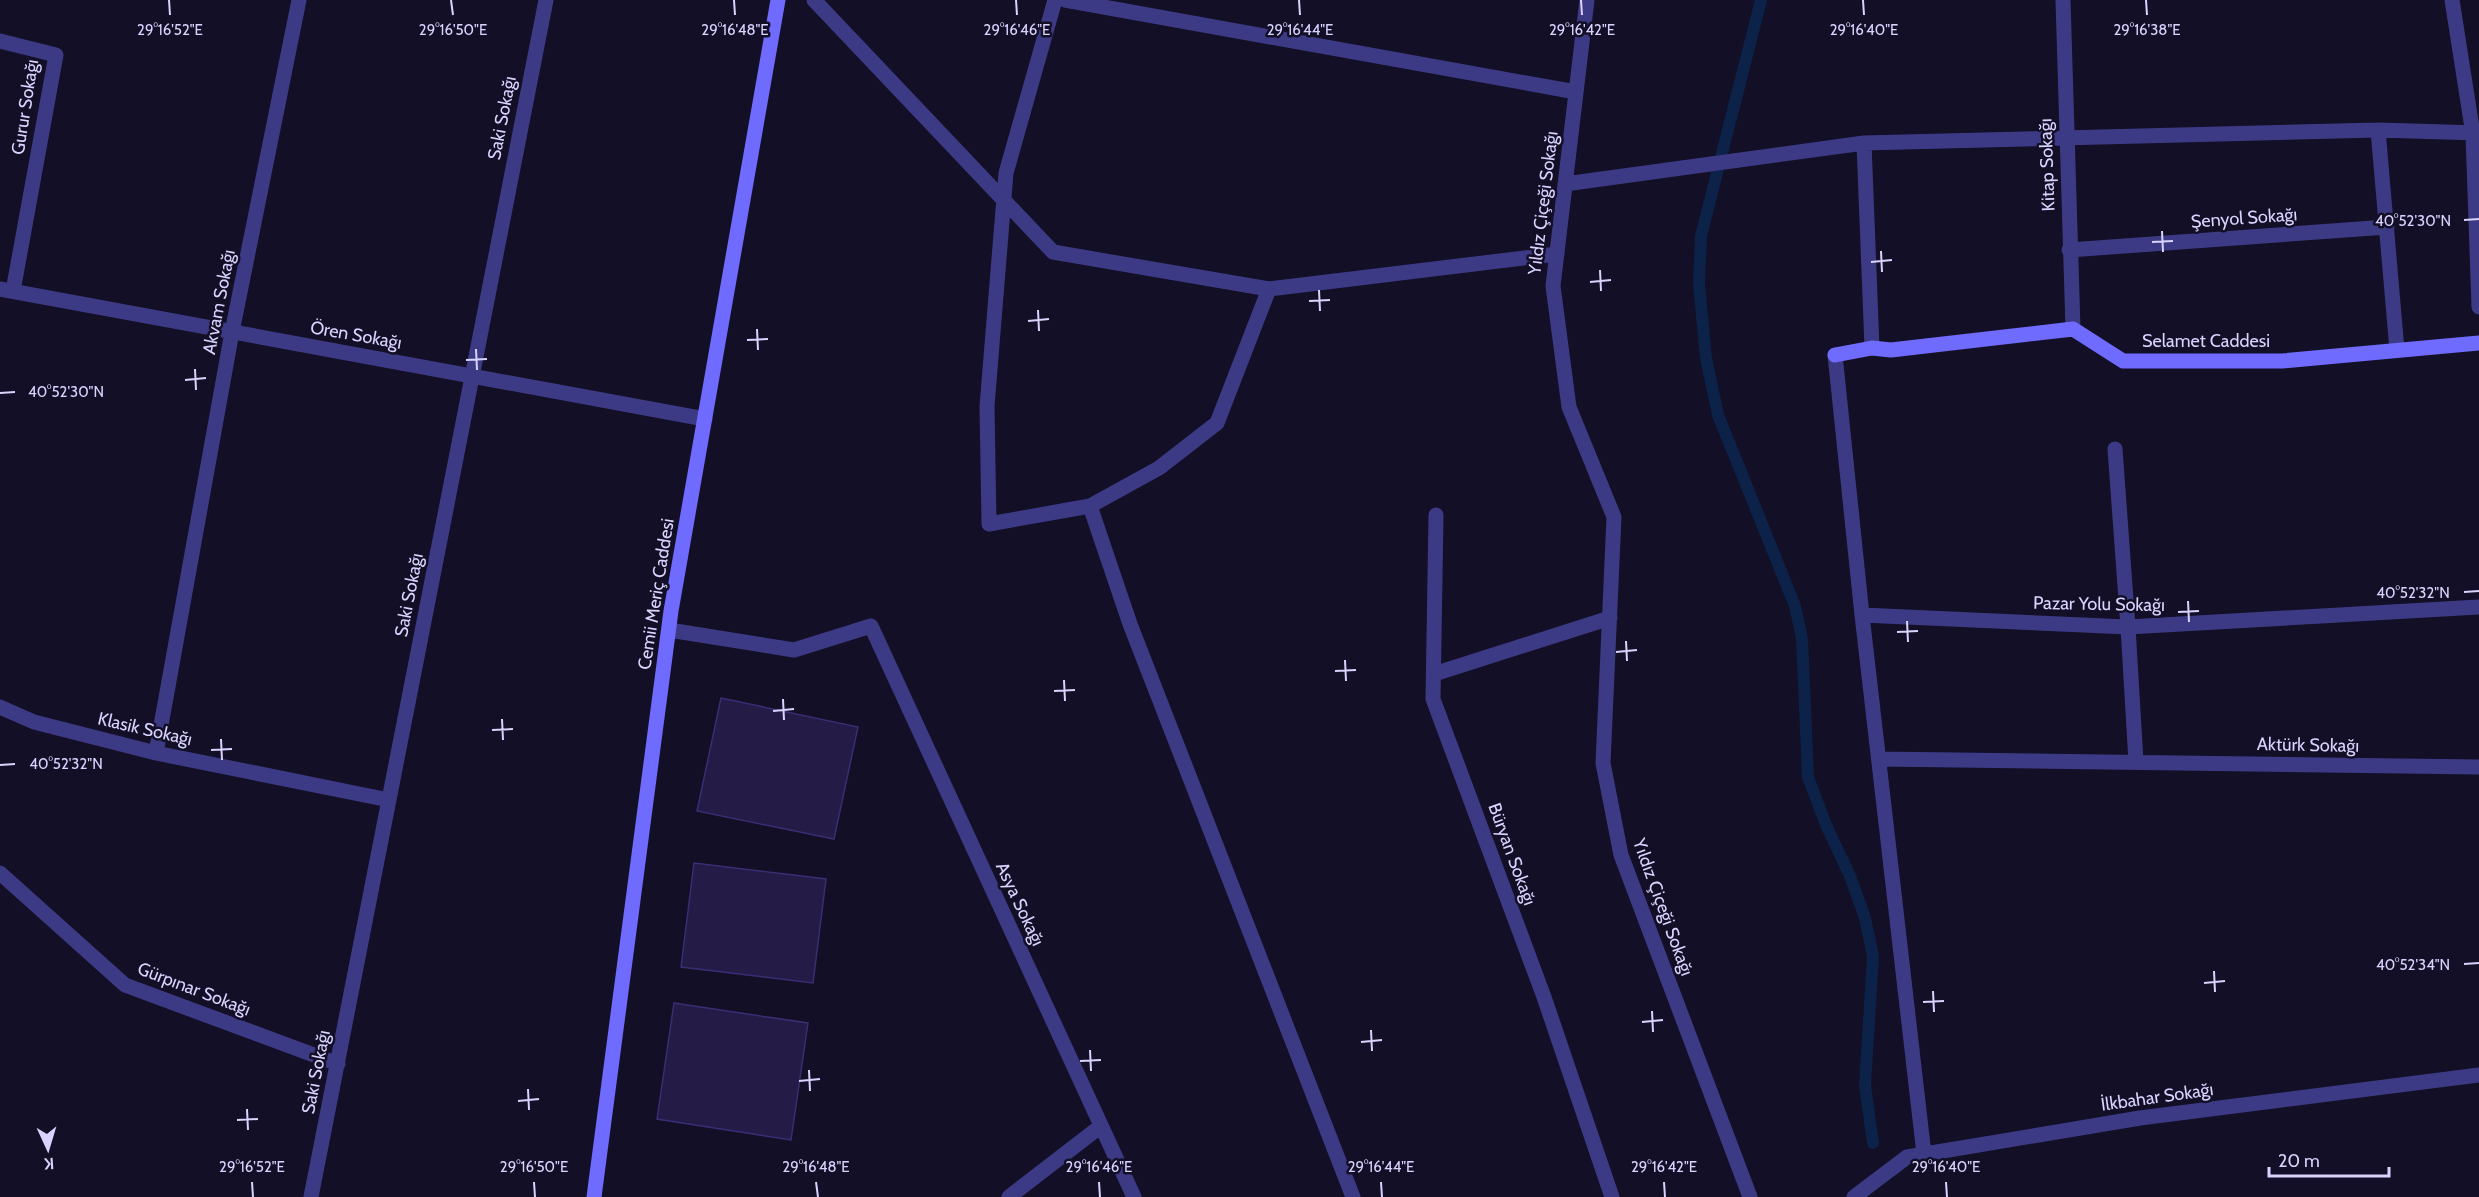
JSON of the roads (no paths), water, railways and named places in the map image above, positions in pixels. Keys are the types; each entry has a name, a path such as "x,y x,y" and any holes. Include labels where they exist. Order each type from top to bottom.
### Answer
{"street":[{"name":"Akvam Sokağı","path":"156,753 232,332 299,0"},
{"name":"Saki Sokağı","path":"311,1197 546,0"},
{"name":"Cemii Meriç Caddesi","path":"594,1197 669,630 778,0"},
{"path":"813,0 1053,252 1269,289 1557,254"},
{"path":"1055,0 1006,173 987,406 989,524 1090,506 1159,468 1217,423 1269,289"},
{"path":"1065,0 1576,92"},
{"name":"Yıldız Çiçeği Sokağı","path":"1587,0 1553,286 1569,407 1614,517 1604,763 1621,855 1750,1197"},
{"name":"Kitap Sokağı","path":"2063,0 2073,329"},
{"path":"2452,0 2476,134 2479,308"},
{"name":"Gurur Sokağı","path":"0,40 56,55 6,290"},
{"path":"2378,130 2397,350"},
{"path":"1566,184 1864,142 2378,130 2476,134"},
{"path":"1864,142 1872,348"},
{"name":"Şenyol Sokağı","path":"2069,250 2387,226"},
{"name":"Ören Sokağı","path":"6,290 705,419"},
{"path":"1924,1154 1862,615 1835,355 1872,348 1891,350 2073,329"},
{"name":"Selamet Caddesi","path":"2073,329 2123,361 2282,361 2479,343"},
{"path":"2115,449 2136,762"},
{"path":"1090,506 1130,624 1353,1197"},
{"name":"Büryan Sokağı","path":"1436,515 1433,699 1544,997 1612,1197"},
{"name":"Pazar Yolu Sokağı","path":"1862,615 2128,627 2479,607"},
{"path":"1434,674 1610,618"},
{"name":"Asya Sokağı","path":"669,630 794,650 871,626 1134,1197"},
{"name":"Klasik Sokağı","path":"0,707 34,722 156,753 389,800"},
{"name":"Aktürk Sokağı","path":"1880,759 2479,767"},
{"name":"Gürpınar Sokağı","path":"0,873 125,985 338,1064"},
{"name":"İlkbahar Sokağı","path":"1854,1197 1907,1157 2140,1118 2479,1075"},
{"path":"1010,1197 1101,1126"}],"waterway":[{"path":"1761,0 1701,236 1699,284 1706,358 1718,415 1795,606 1802,638 1808,777 1826,825 1850,876 1865,918 1873,956 1865,1085 1873,1143"}]}
